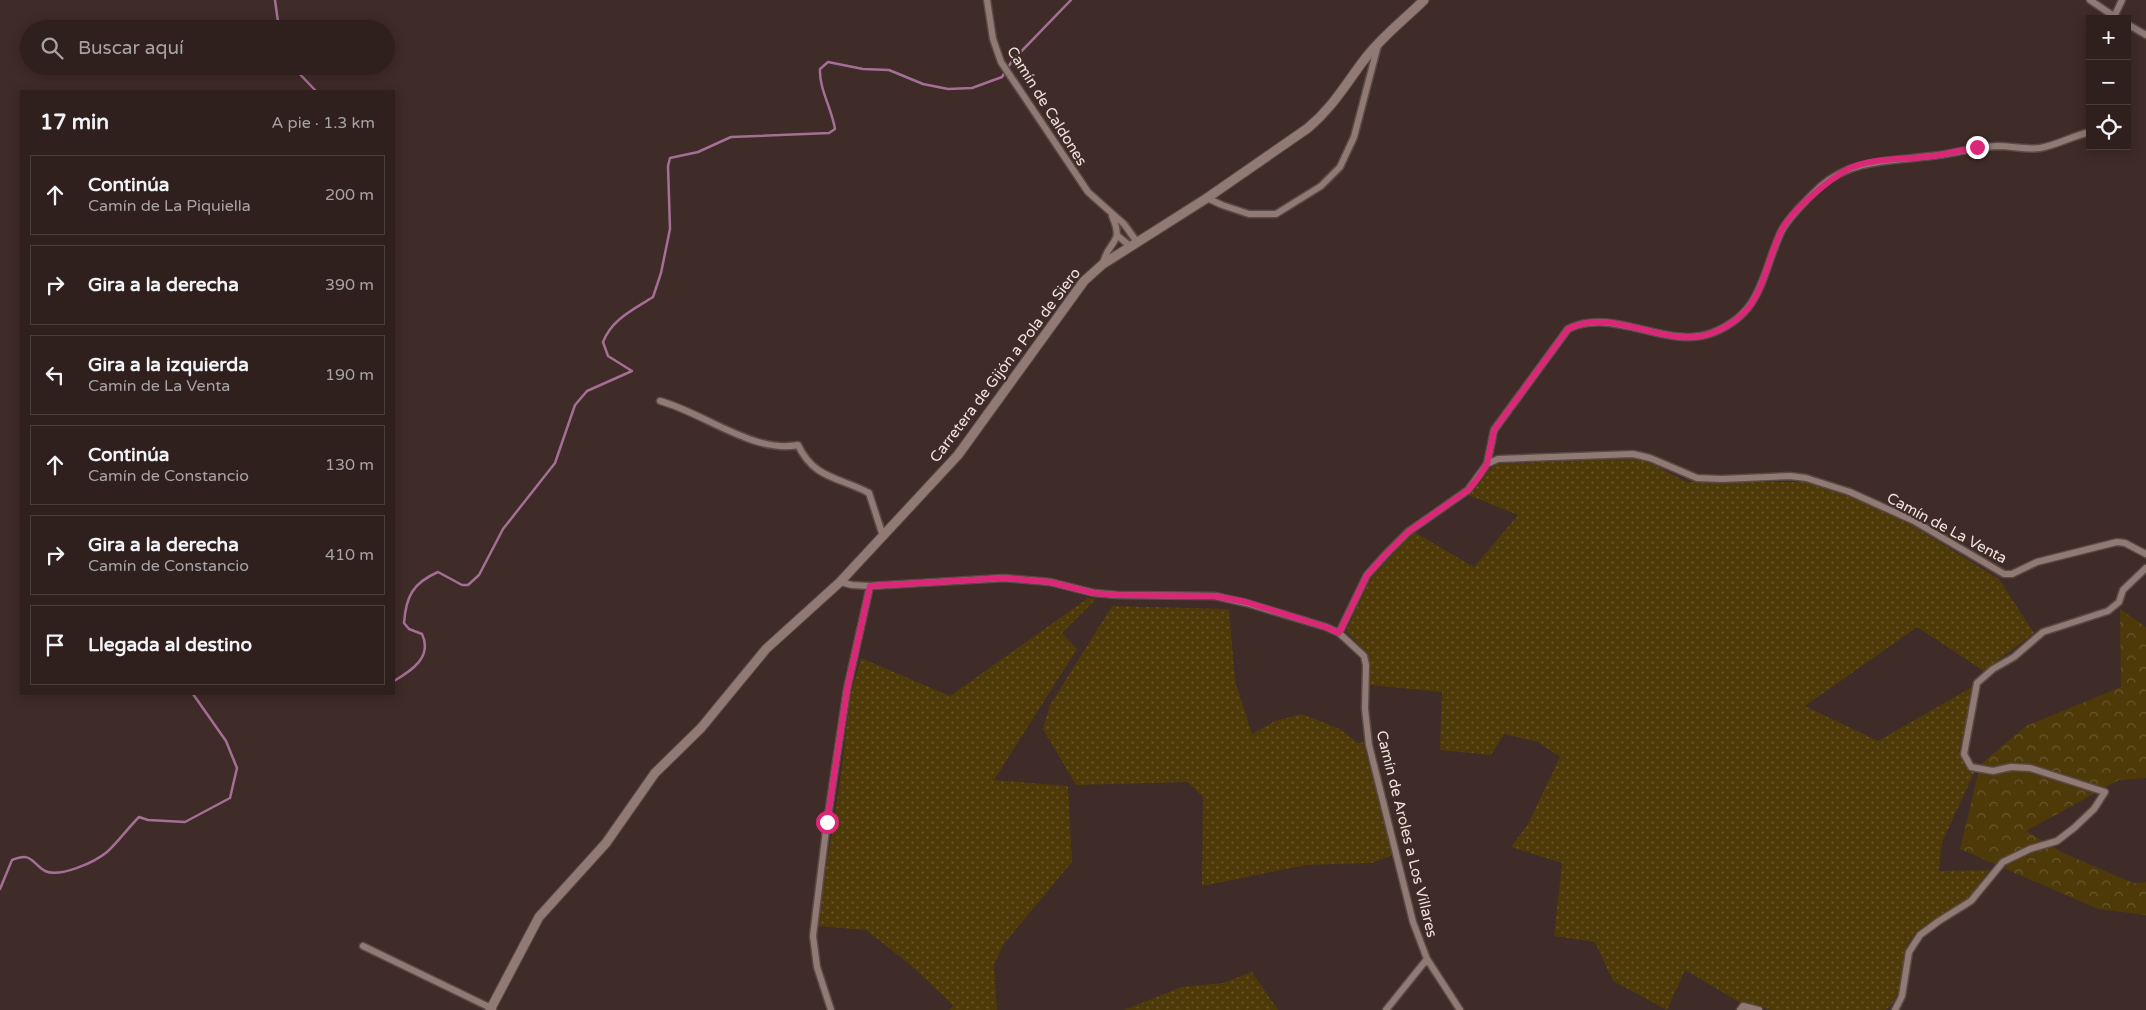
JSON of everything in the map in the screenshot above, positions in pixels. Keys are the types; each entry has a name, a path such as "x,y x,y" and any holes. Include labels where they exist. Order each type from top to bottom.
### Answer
{"street":[{"name":"Camín de Caldones","path":"987,0 993,39 1001,62 1088,192 1124,224 1134,244"},
{"name":"Carretera de Gijón a Pola de Siero","path":"492,1009 539,917 606,843 655,773 700,728 766,649 840,582 958,455 1084,281 1103,264 1278,150 1323,116 1379,42 1424,0"},
{"path":"2090,0 2112,15"},
{"path":"2117,15 2122,0"},
{"path":"2131,26 2146,35"},
{"path":"1206,198 1249,214 1276,214 1321,186 1340,167 1354,137 1379,42"},
{"path":"1339,633 1367,575 1408,532 1468,490 1487,464 1494,430 1568,329 1580,323 1596,322 1676,336 1711,333 1734,321 1747,311 1756,298 1782,230 1821,186 1850,168 1886,160 1931,156 1977,147 2042,148 2074,135 2086,133"},
{"name":"Camín de Caldones","path":"1110,212 1117,227 1118,236"},
{"path":"1103,264 1107,252 1118,236 1134,244"},
{"path":"660,401 764,443 790,447 798,445 810,465 869,494 883,536"},
{"name":"Camín de La Venta","path":"1487,464 1498,459 1633,454 1650,458 1697,478 1722,480 1790,476 1806,478 1850,492 1914,521 2004,574 2012,574 2037,562 2117,542 2125,543 2146,554"},
{"path":"1895,1010 1902,996 1908,952 1920,935 1938,921 1971,901 2003,862 2030,849 2057,841 2074,828 2094,809 2105,792 2030,768 2011,767 1993,771 1971,767 1964,754 1977,684 1993,669 2014,657 2043,632 2108,611 2119,602 2124,590 2146,568"},
{"name":"Camín de Aroles a Los Villares","path":"840,582 870,586 1004,578 1050,582 1094,593 1215,596 1246,602 1326,627 1339,633 1364,656 1366,665 1365,709 1369,745 1413,922 1427,959 1460,1010"},
{"path":"831,1010 817,967 813,936 827,822 847,689 870,586"},
{"path":"363,946 492,1009"},
{"path":"1386,1010 1427,959"},
{"path":"1740,1010 1743,1006 1759,1010"}],"green space":[{"path":"1631,458 1646,461 1687,482 1805,482 1853,498 1910,524 1999,579 2034,633 1984,671 1917,627 1805,706 1878,741 1974,686 1959,752 1965,766 1975,771 1942,842 1939,871 1990,870 1968,898 1917,932 1911,939 1906,948 1898,993 1886,1010 1772,1010 1739,1002 1685,970 1667,1010 1613,981 1595,942 1554,936 1562,863 1511,847 1528,824 1560,757 1538,742 1504,734 1491,755 1440,750 1442,692 1370,685 1368,654 1346,631 1371,577 1414,532 1474,567 1518,515 1468,495 1489,470 1497,464"},
{"path":"1088,598 1096,599 1062,633 1077,649 994,780 1068,786 1072,862 1003,945 994,965 997,1010 949,1010 954,1006 914,968 866,930 817,926 842,768 850,696 861,658 950,696"},
{"path":"1112,606 1229,609 1235,681 1252,734 1275,721 1302,714 1340,729 1358,743 1363,742 1393,855 1372,863 1306,865 1202,886 1203,797 1188,782 1076,785 1043,729 1050,705"},
{"path":"2120,609 2146,627 2146,778 2119,780 2026,831 2061,852 2133,883 2146,882 2146,915 2098,909 1960,849 1980,765 2026,726 2121,687"},
{"path":"1252,972 1278,1010 1124,1010 1182,987 1223,983"}],"waterway":[{"path":"275,0 278,20"},
{"path":"395,680 413,668 425,650 422,634 409,629 404,623 407,605 412,592 422,581 438,572 462,585 468,585 479,575 503,529 555,463 575,405 587,391 632,371 608,356 603,342 618,321 653,297 661,273 670,229 668,166 670,158 698,152 731,137 829,133 835,129 820,76 820,69 828,62 863,69 889,70 923,84 948,89 972,88 1002,77 1012,61 1071,0"},
{"path":"301,75 315,90"},
{"path":"0,889 12,860 24,857 31,859 40,868 51,873 68,871 86,864 107,852 139,817 148,820 185,822 230,798 237,768 226,741 194,695"}],"route":[{"path":"827,822 847,689 870,586 1004,578 1050,582 1094,593 1144,596 1215,596 1246,602 1326,627 1339,633 1367,575 1408,532 1468,490 1478,478 1487,464 1494,430 1568,329 1580,323 1596,322 1676,336 1711,333 1734,321 1747,311 1756,298 1782,230 1821,186 1828,181 1850,168 1860,165 1886,160 1931,156 1977,147"}]}
